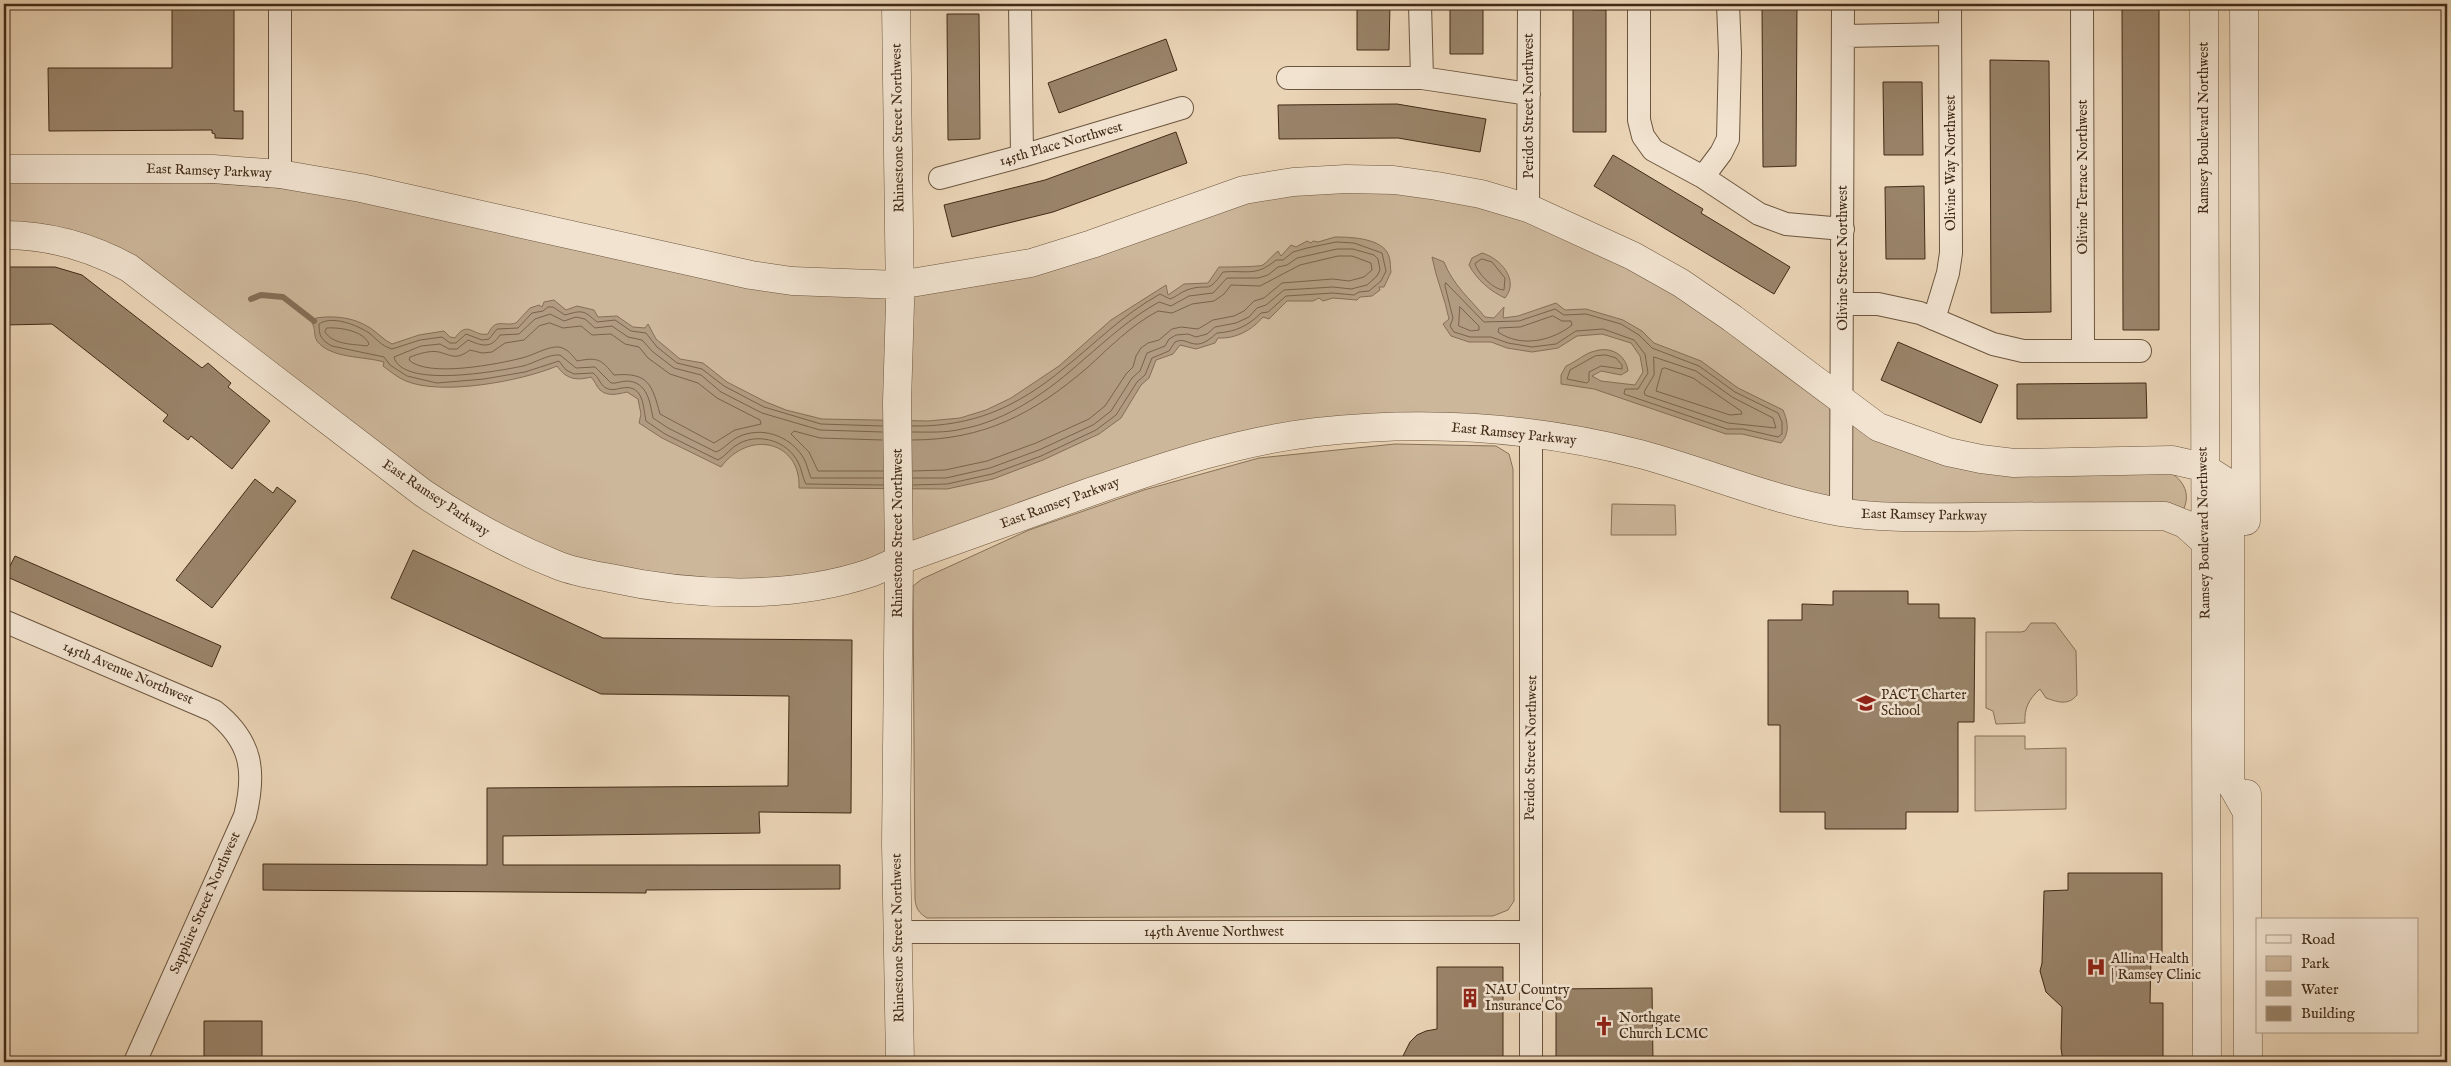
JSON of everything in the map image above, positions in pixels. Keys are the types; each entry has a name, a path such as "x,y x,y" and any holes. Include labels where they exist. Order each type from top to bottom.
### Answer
{"street":[{"path":"280,4 280,174"},
{"name":"Rhinestone Street Northwest","path":"896,4 899,285 897,402 899,561 897,932 900,1062"},
{"path":"1020,4 1022,156"},
{"path":"1420,4 1422,78"},
{"name":"Peridot Street Northwest","path":"1528,208 1529,4"},
{"path":"1639,4 1639,120 1642,136 1653,150 1703,177 1760,214 1786,224 1843,229"},
{"path":"1703,177 1721,154 1728,139 1730,53 1728,4"},
{"name":"Olivine Street Northwest","path":"1841,512 1843,4"},
{"name":"Olivine Way Northwest","path":"1934,319 1948,273 1951,253 1950,4"},
{"name":"Olivine Terrace Northwest","path":"2082,4 2083,351"},
{"name":"Ramsey Boulevard Northwest","path":"2204,4 2203,467 2207,1062"},
{"path":"2244,4 2248,1062"},
{"path":"1844,36 1950,34"},
{"path":"1288,78 1422,78 1529,94"},
{"name":"145th Place Northwest","path":"940,178 1022,156 1182,108"},
{"name":"East Ramsey Parkway","path":"4,169 213,169 280,174 361,188 752,275 792,281 899,285 1031,263 1092,244 1244,190 1293,182 1346,179 1394,180 1481,194 1528,208 1633,256 1681,283 1878,427 1948,452 1981,459 2014,463 2172,460 2203,467 2225,481 2230,498 2230,782 2247,812"},
{"name":"East Ramsey Parkway","path":"4,235 47,237 75,244 102,253 129,268 422,493 495,538 562,567 637,584 676,590 724,591 812,586 869,573 1158,468 1216,451 1271,439 1369,428 1431,426 1487,428 1584,442 1640,454 1787,500 1841,512 1896,517 2165,516 2185,524 2205,542"},
{"path":"1842,304 1878,304 1920,313 1993,344 2023,351 2140,351"},
{"name":"Peridot Street Northwest","path":"1531,434 1533,568 1530,932 1531,1062"},
{"name":"145th Avenue Northwest","path":"4,621 200,704 230,724 241,740"},
{"name":"Sapphire Street Northwest","path":"135,1062 245,816 252,779 249,760 241,740"},
{"name":"145th Avenue Northwest","path":"897,932 1530,932"}],"green space":[{"path":"4,182 198,182 295,189 837,294 1267,196 1389,191 1515,213 1641,272 1873,431 2168,471 2182,483 2185,488 2186,500 2182,512 1880,505 1797,493 1696,463 1350,423 832,573 727,584 592,567 472,514 144,267 4,224"},
{"path":"1395,444 1496,446 1509,454 1513,469 1514,901 1508,910 1493,916 927,918 920,912 915,899 913,586 922,579 1029,530 1144,490 1259,458"},
{"path":"1612,504 1675,505 1676,535 1611,535"},
{"path":"2031,623 2055,623 2076,651 2077,695 2070,701 2059,702 2046,698 2040,689 2028,704 2025,713 2025,723 1996,724 1993,711 1986,708 1986,632 2021,632 2025,631"},
{"path":"1975,736 2025,736 2025,749 2066,748 2066,809 1975,811"}],"water":[{"path":"1335,237 1363,239 1383,247 1389,257 1391,272 1384,287 1379,287 1380,290 1372,296 1360,297 1357,300 1333,298 1323,301 1319,298 1313,301 1287,301 1269,319 1263,317 1249,330 1237,335 1218,338 1215,343 1196,349 1180,345 1173,354 1156,360 1149,378 1141,385 1121,418 1099,434 1043,460 993,479 947,489 799,488 797,472 792,460 783,451 771,446 759,445 745,448 732,455 721,467 662,438 639,423 641,414 638,399 627,392 606,394 591,377 572,378 564,374 557,366 524,377 482,385 439,387 421,385 406,381 397,376 383,366 384,362 339,354 323,347 317,341 312,323 316,318 324,317 339,317 353,320 367,326 392,344 419,335 444,331 450,337 455,338 460,332 467,329 488,334 497,324 516,323 530,308 539,305 542,307 544,302 554,300 566,310 577,306 594,310 598,317 617,316 633,327 645,328 648,324 656,339 680,359 703,363 727,382 786,410 822,419 928,421 960,418 986,410 1011,398 1059,366 1111,320 1166,285 1168,295 1184,284 1208,283 1219,267 1263,265 1278,251 1281,256 1291,245 1296,247 1307,241 1311,243 1313,241 1318,242"},
{"path":"1482,253 1495,260 1506,271 1510,284 1505,298 1484,284 1469,265 1472,258"},
{"path":"1432,257 1444,262 1457,285 1485,317 1494,318 1504,307 1503,318 1518,316 1556,303 1565,310 1586,309 1623,320 1642,331 1654,343 1701,361 1738,388 1783,410 1787,427 1784,439 1781,443 1742,434 1726,434 1594,389 1561,384 1561,375 1566,366 1591,352 1607,350 1621,356 1627,365 1628,371 1621,375 1601,371 1592,376 1601,381 1635,385 1643,372 1640,356 1631,343 1602,334 1577,336 1558,348 1532,352 1507,348 1491,342 1469,342 1451,336 1443,324 1449,319"}],"building":[{"path":"172,4 234,4 234,111 243,111 243,139 215,138 212,130 49,131 48,68 172,68"},
{"path":"1357,4 1390,4 1389,50 1357,50"},
{"path":"1450,4 1483,4 1483,54 1450,54"},
{"path":"1762,4 1797,4 1796,166 1763,167"},
{"path":"2122,4 2159,4 2159,330 2123,330"},
{"path":"1573,9 1606,10 1606,132 1573,132"},
{"path":"947,14 979,14 980,139 948,140"},
{"path":"1166,39 1177,70 1059,113 1048,83"},
{"path":"1990,60 2049,61 2051,312 1991,313"},
{"path":"1883,82 1922,82 1923,155 1884,155"},
{"path":"1397,104 1486,119 1480,152 1398,138 1279,139 1278,105"},
{"path":"1176,132 1187,163 1053,212 952,237 944,205 1045,180"},
{"path":"1613,155 1703,209 1701,213 1790,267 1774,294 1594,186"},
{"path":"1924,186 1925,259 1886,259 1885,187"},
{"path":"4,267 55,267 82,275 202,368 208,363 231,383 228,387 270,421 232,469 191,436 188,440 163,421 168,415 52,324 4,325"},
{"path":"1898,342 1998,385 1981,423 1881,380"},
{"path":"2146,383 2147,418 2017,419 2017,384"},
{"path":"255,479 273,493 277,487 296,501 212,608 176,580"},
{"path":"413,550 603,638 852,640 851,813 759,812 760,833 503,836 503,865 840,865 840,889 646,890 646,893 263,890 263,864 487,865 487,788 788,786 789,696 601,694 391,598"},
{"path":"15,556 221,646 212,667 5,576"},
{"path":"1833,591 1908,591 1908,604 1939,604 1939,618 1975,618 1974,722 1958,722 1958,812 1906,812 1906,829 1825,829 1825,812 1780,812 1780,725 1768,725 1768,620 1802,620 1802,604 1833,605"},
{"name":"Allina Health | Ramsey Clinic","path":"2068,873 2162,873 2162,955 2151,955 2150,1003 2163,1003 2163,1062 2063,1062 2061,1048 2062,1007 2046,992 2040,971 2042,963 2044,891 2068,890"},
{"name":"NAU Country Insurance Co","path":"1437,967 1503,967 1503,1062 1400,1062 1410,1042 1417,1035 1437,1029"},
{"name":"Northgate Church LCMC","path":"1652,988 1653,1062 1556,1062 1556,989"},
{"path":"204,1021 262,1021 262,1062 204,1062"}],"waterway":[{"path":"251,299 261,295 283,297 314,321"}],"place":[{"name":"PACT Charter School","path":"1866,703"},
{"name":"Allina Health | Ramsey Clinic","path":"2096,967"},
{"name":"NAU Country Insurance Co","path":"1470,998"},
{"name":"Northgate Church LCMC","path":"1604,1026"}]}
